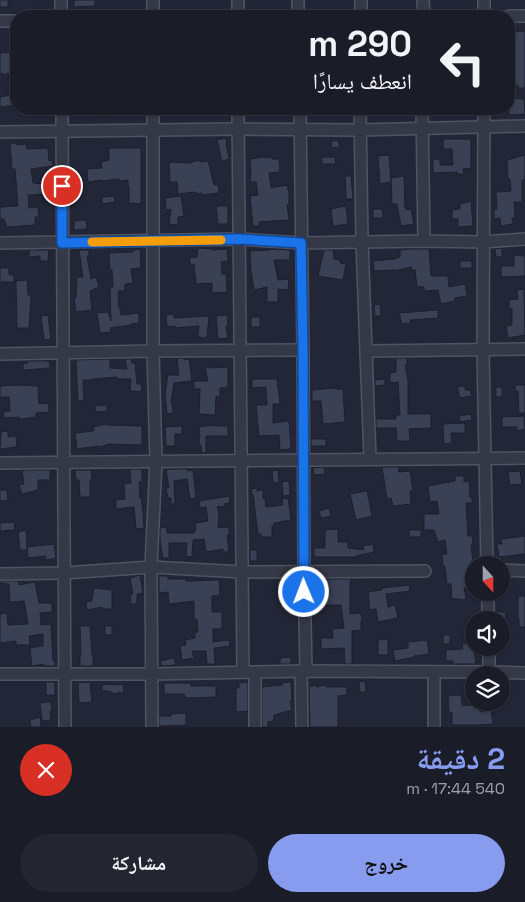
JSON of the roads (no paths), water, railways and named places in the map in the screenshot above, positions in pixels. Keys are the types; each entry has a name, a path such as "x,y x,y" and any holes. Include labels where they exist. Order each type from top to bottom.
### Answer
{"street":[{"path":"62,115 65,727"},
{"path":"152,115 152,351 156,461 151,567 152,727"},
{"path":"238,115 242,572 249,672 256,727"},
{"path":"300,115 304,460 302,727"},
{"path":"360,115 362,242 370,459"},
{"path":"422,115 424,241"},
{"path":"484,115 483,350 487,556"},
{"path":"0,132 238,129 360,130 525,126"},
{"path":"0,243 239,239 301,243 484,242 525,239"},
{"path":"367,351 525,349"},
{"path":"0,354 303,350"},
{"path":"0,463 525,458"},
{"path":"0,574 64,573 151,567 242,572 425,571"},
{"path":"510,570 525,571"},
{"path":"0,674 152,674 303,671 465,672"},
{"path":"434,672 434,727"},
{"path":"510,673 525,674"}]}
